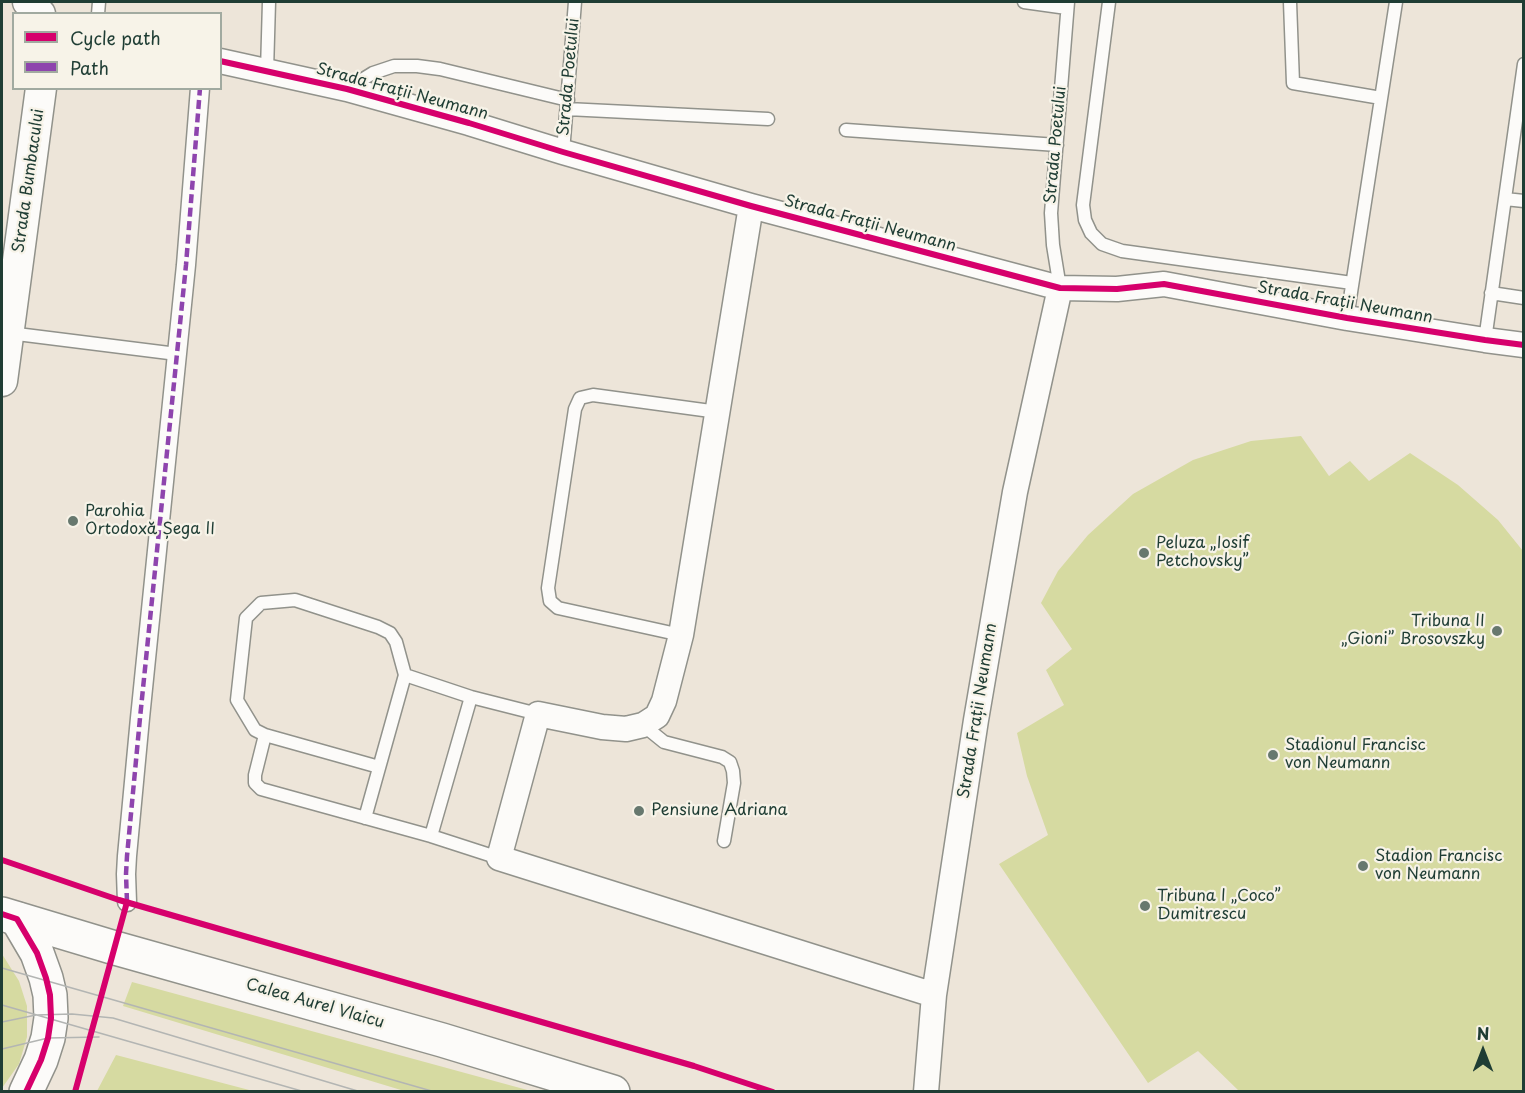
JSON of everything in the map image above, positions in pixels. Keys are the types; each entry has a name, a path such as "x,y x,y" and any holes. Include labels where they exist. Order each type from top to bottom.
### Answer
{"main road":[{"name":"Calea Aurel Vlaicu","path":"7,910 37,953 50,995 51,1018 48,1038 26,1092"},
{"name":"Calea Aurel Vlaicu","path":"7,910 115,948 442,1040 613,1092"}],"street":[{"name":"Strada Frații Neumann","path":"222,61 347,89 752,207 1060,288 1117,289 1164,284 1347,318 1524,345"},
{"name":"Strada Bumbacului","path":"2,381 41,90"},
{"path":"127,902 126,865 186,265 200,90"},
{"path":"752,207 681,636 664,701 657,716 643,725 626,729 602,727 538,714 499,858 934,995"},
{"name":"Strada Frații Neumann","path":"926,1091 934,995 975,720 1015,492 1060,288"}],"lane":[{"path":"267,71 269,2"},
{"name":"Strada Poetului","path":"563,152 575,2"},
{"path":"1024,2 1068,5"},
{"path":"1109,2 1083,205 1085,220 1091,233 1102,244 1122,251 1352,283"},
{"path":"1290,2 1293,83 1381,98"},
{"path":"1347,318 1396,2"},
{"name":"Strada Poetului","path":"1060,288 1053,245 1051,213 1068,5"},
{"path":"1485,340 1524,64"},
{"path":"347,89 373,73 394,66 417,66 440,69 567,104 768,119"},
{"path":"846,130 1057,145"},
{"path":"1505,199 1524,201"},
{"path":"1491,293 1524,298"},
{"path":"8,333 177,354"},
{"path":"681,636 558,608 550,601 548,588 575,409 580,398 593,395 718,412"},
{"path":"365,818 405,675 396,642 390,633 378,627 295,600 261,603 246,618 237,700 255,730 265,735 379,767"},
{"path":"405,675 471,697 538,714"},
{"path":"431,836 471,697"},
{"path":"643,725 664,742 722,757 730,762 734,771 734,783 724,841"},
{"path":"265,735 255,775 255,783 261,789 431,836 499,858"}],"green space":[{"name":"Stadionul Francisc von Neumann","path":"1301,436 1329,476 1350,461 1369,481 1410,453 1458,485 1498,520 1523,551 1523,1091 1239,1091 1198,1051 1148,1083 999,864 1048,835 1027,776 1017,733 1064,705 1046,670 1072,649 1041,603 1058,571 1088,535 1133,494 1193,460 1251,441"},
{"path":"2,954 19,981 27,1006 27,1037 19,1064 2,1088"},
{"path":"132,982 531,1091 401,1091 123,1006"},
{"path":"116,1055 253,1091 97,1091"}],"tram line":[{"path":"2,968 435,1092"},
{"path":"2,1005 305,1092"},
{"path":"2,1022 36,1015 72,1014 113,1018 361,1092"},
{"path":"2,1049 48,1038 99,1037"}],"marked path":[{"path":"127,902 127,856 186,265 200,90"}],"cycle path":[{"path":"222,61 347,89 751,206 1060,288 1117,289 1164,284 1347,318 1524,345"},
{"path":"2,860 119,900 694,1066 773,1092"},
{"path":"75,1092 127,902"},
{"path":"2,914 17,919 37,953 50,995 51,1018 48,1038 41,1060 26,1092"}],"place":[{"name":"Parohia Ortodoxă Șega II","path":"73,521"},
{"name":"Peluza „Iosif Petchovsky”","path":"1144,553"},
{"name":"Tribuna II „Gioni” Brosovszky","path":"1497,631"},
{"name":"Stadionul Francisc von Neumann","path":"1273,755"},
{"name":"Pensiune Adriana","path":"639,811"},
{"name":"Stadion Francisc von Neumann","path":"1363,866"},
{"name":"Tribuna I „Coco” Dumitrescu","path":"1145,906"}]}
